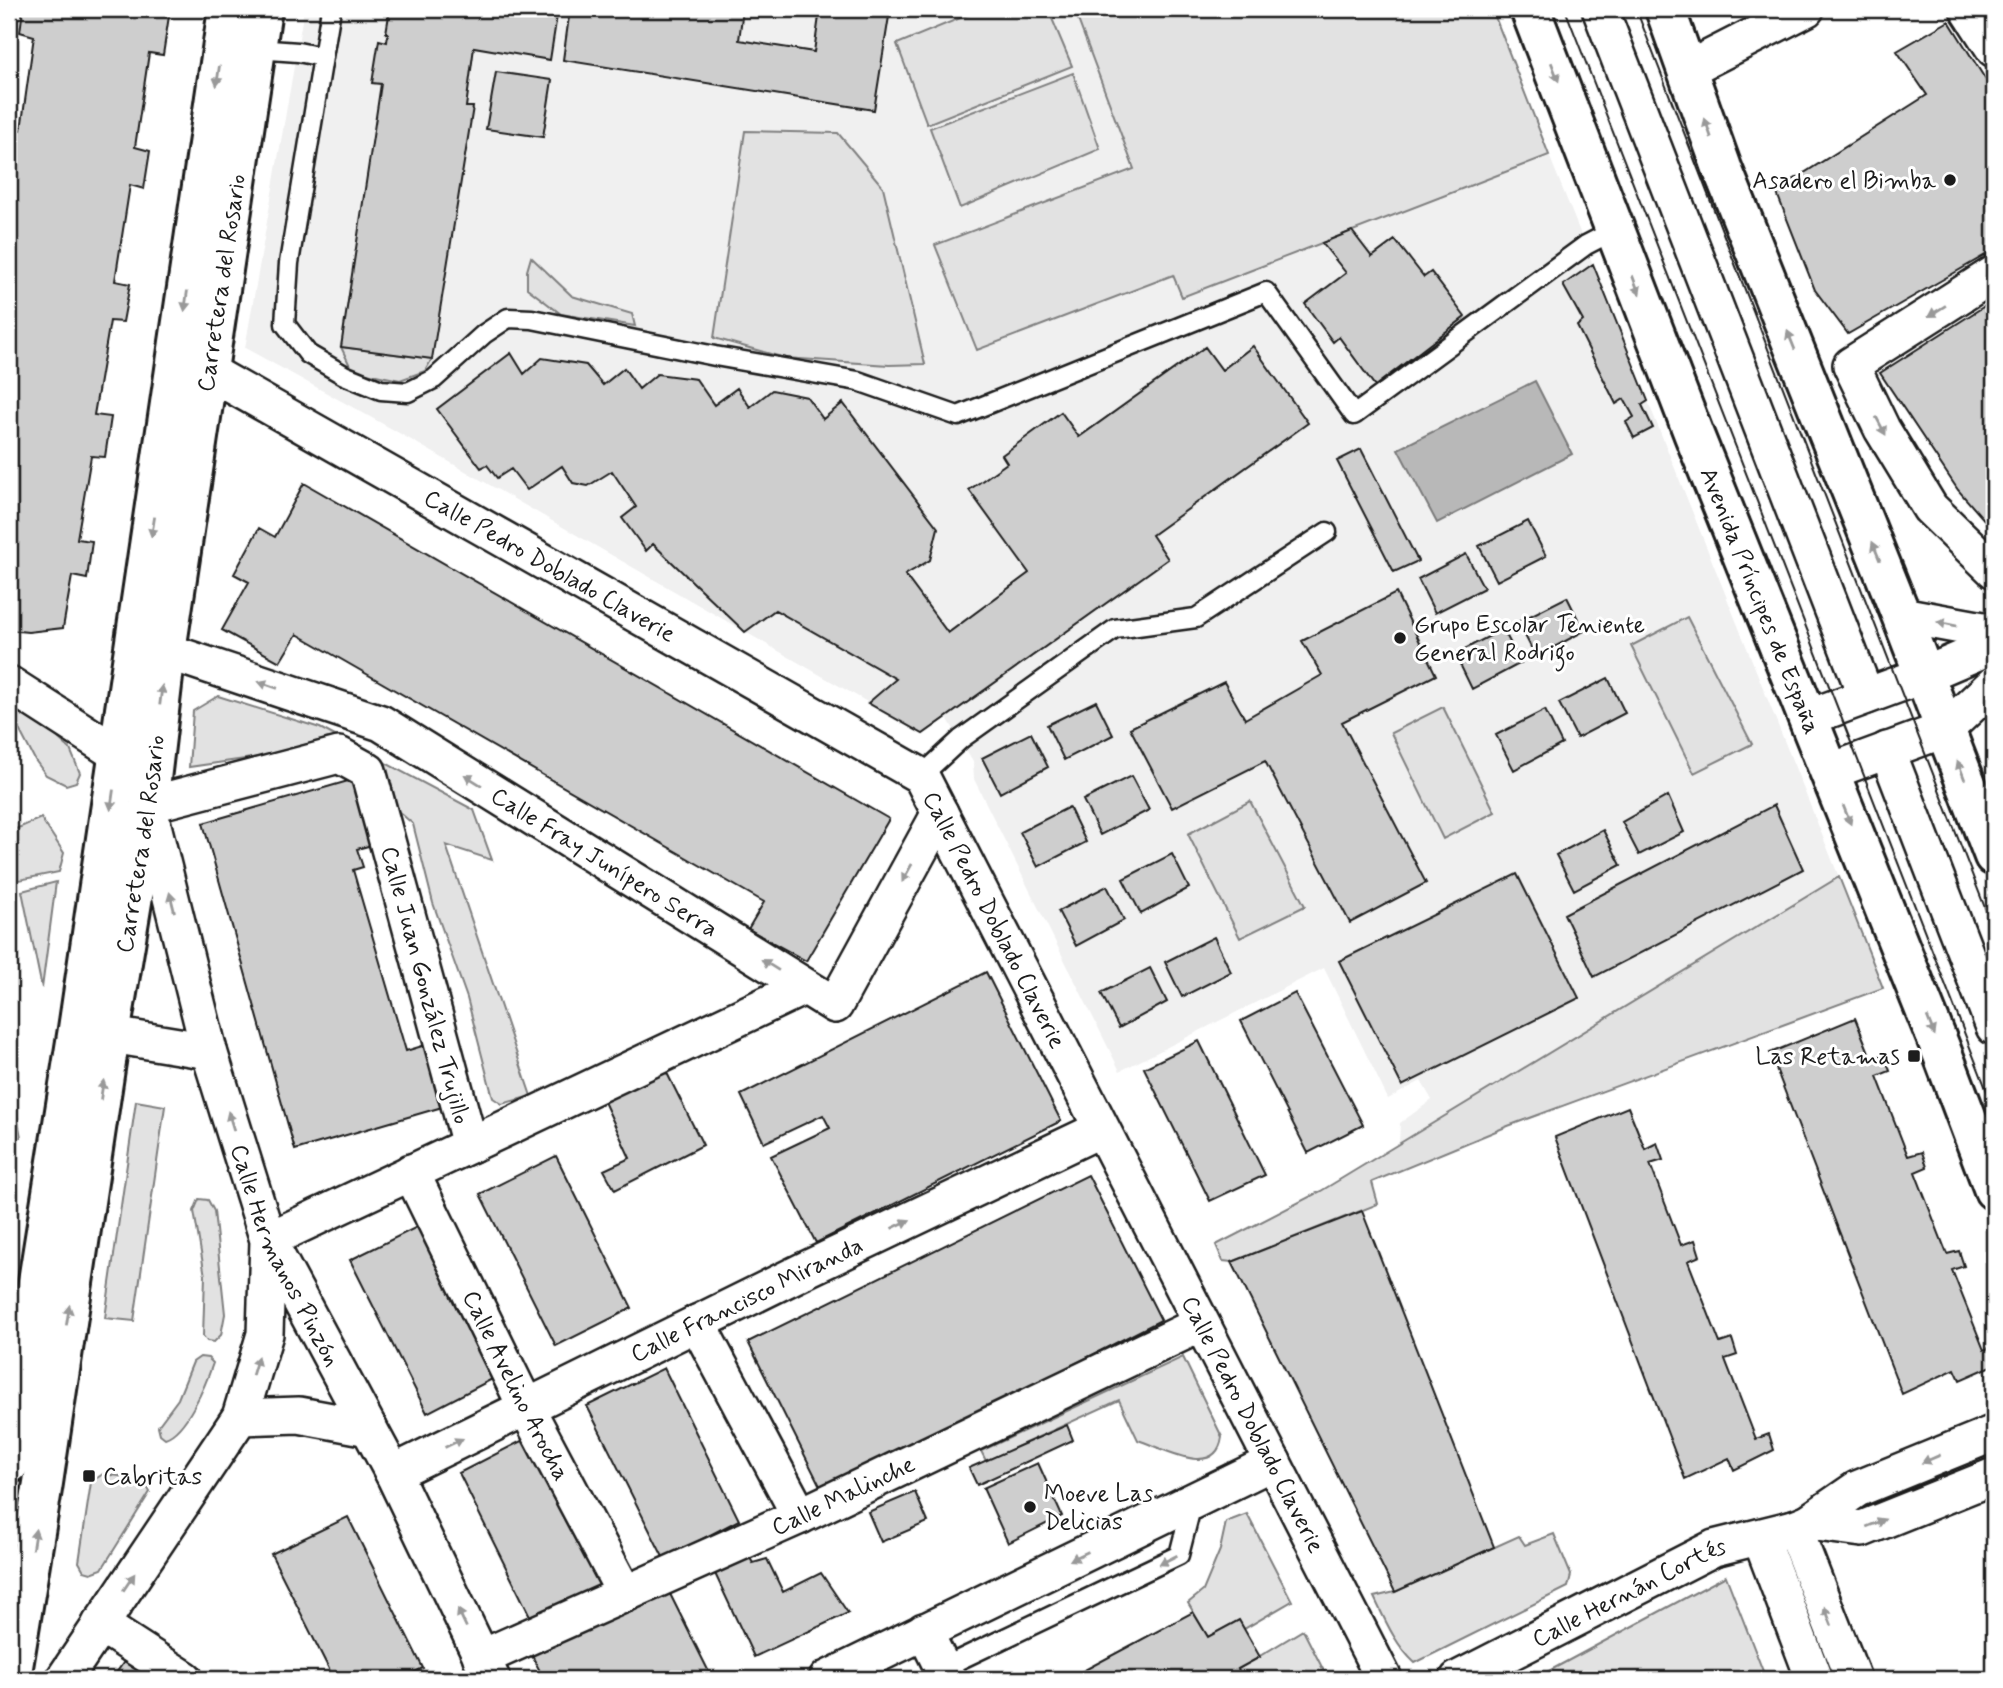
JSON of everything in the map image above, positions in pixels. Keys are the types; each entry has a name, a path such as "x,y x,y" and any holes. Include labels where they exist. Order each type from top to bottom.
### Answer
{"main road":[{"name":"Carretera del Rosario","path":"10,1679 43,1483 94,1032 118,754 228,9"},
{"name":"Carretera del Rosario","path":"9,1464 94,1032 148,805 166,651 262,9"},
{"name":"Avenida Príncipes de España","path":"1530,9 1994,1190"},
{"path":"1665,9 1722,168 1901,615 1994,856"}],"street":[{"path":"1600,9 1866,696"},
{"path":"1688,69 1806,9"},
{"path":"1968,9 1994,49"},
{"path":"1994,274 1851,365 1882,429 1930,508 1994,570"},
{"name":"Calle Pedro Doblado Claverie","path":"209,372 921,776 1384,1679"},
{"path":"1901,615 1994,632"},
{"path":"1807,718 1924,675 1994,645"},
{"name":"Calle Fray Junípero Serra","path":"166,651 381,723 835,1005 940,813"},
{"path":"9,684 118,754"},
{"path":"1829,772 1946,729 1994,684"},
{"path":"1887,750 1994,1027"},
{"name":"Calle Juan González Trujillo","path":"148,805 339,755 368,771 470,1145 268,1240"},
{"name":"Calle Hermanos Pinzón","path":"148,805 209,1051 268,1240 393,1473 486,1669"},
{"path":"470,1145 804,987"},
{"path":"94,1032 209,1051"},
{"name":"Calle Francisco Miranda","path":"393,1473 1101,1129"},
{"name":"Calle Avelino Arocha","path":"411,1172 526,1407 625,1594"},
{"path":"64,1679 240,1417 265,1334 268,1240"},
{"path":"697,1323 800,1516"},
{"name":"Calle Malinche","path":"486,1669 625,1594 800,1516 1201,1324"},
{"path":"240,1417 299,1415 369,1428"},
{"name":"Calle Hernán Cortés","path":"1458,1679 1714,1548 1802,1525 1857,1489 1994,1433"},
{"path":"827,1679 1273,1462"},
{"name":"Calle Hernán Cortés","path":"1802,1525 1862,1529 1994,1476"},
{"path":"1802,1525 1853,1679"},
{"path":"1760,1537 1814,1679"},
{"path":"100,1624 186,1679"},
{"path":"924,1631 945,1674"}],"lane":[{"path":"331,9 289,263 285,324 308,354 344,375 381,390 408,392 434,379 484,334 508,318 532,319 715,356 858,381 958,415 1266,292 1354,415 1586,245 1615,230"},
{"path":"256,49 323,57"},
{"path":"921,776 961,739 1115,629 1196,618 1327,532"},
{"path":"945,1674 1179,1555 1193,1500"}],"shaded area":[{"path":"304,9 1074,9 1182,296 1549,155 1839,877 1399,1144 1400,1123 1432,1100 1421,1081 1388,1099 1324,968 1120,1071 974,779 973,761 947,718 923,734 392,429 245,348"},
{"path":"982,9 1048,9 1072,66 927,124 897,44"},
{"path":"1074,9 1492,9 1549,155 1182,297 1173,275 977,350 935,245 1134,169"},
{"path":"1073,73 1100,149 960,208 930,128"},
{"path":"745,131 838,133 883,187 925,364 889,365 785,358 714,338"},
{"path":"531,257 572,296 632,314 635,326 561,314 527,288 527,271"},
{"path":"341,347 432,359 425,371 400,380 352,370"},
{"path":"1535,381 1572,454 1437,523 1398,449"},
{"path":"1687,617 1752,744 1694,773 1631,646"},
{"path":"9,693 70,749 80,773 76,782 66,785 46,775 35,760 9,710"},
{"path":"218,696 320,728 474,810 492,860 446,845 531,1096 502,1104 493,1098 467,998 433,903 413,824 383,798 375,764 328,738 266,756 189,767 193,711"},
{"path":"1443,707 1495,812 1443,839 1391,733"},
{"path":"1250,801 1305,906 1240,938 1188,834"},
{"path":"41,818 64,853 59,872 9,882 9,832"},
{"path":"1839,877 1883,988 1508,1126 1372,1182 1378,1204 1232,1262 1223,1261 1216,1245 1321,1191"},
{"path":"56,882 42,988 22,891"},
{"path":"9,1075 21,1137 9,1139"},
{"path":"136,1101 165,1106 134,1321 105,1318"},
{"path":"199,1199 208,1200 214,1211 225,1314 221,1335 214,1342 207,1341 203,1336 205,1276 194,1211"},
{"path":"200,1357 208,1358 213,1363 206,1383 188,1417 173,1434 165,1438 160,1434 158,1426 178,1399 193,1362"},
{"path":"1183,1357 1222,1437 1218,1450 1210,1457 1187,1458 1138,1440 1119,1400 986,1461 981,1451"},
{"path":"103,1474 143,1479 150,1492 102,1569 91,1573 84,1571 79,1562 91,1482"},
{"path":"1247,1514 1292,1601 1244,1629 1239,1620 1208,1637 1188,1603 1203,1591 1220,1550 1226,1522"},
{"path":"1554,1534 1571,1575 1568,1587 1415,1663 1397,1641 1374,1597 1395,1592 1519,1536 1525,1545"},
{"path":"1726,1576 1766,1679 1534,1679"},
{"path":"1303,1630 1328,1679 1244,1679 1238,1669"}],"building":[{"path":"23,9 156,9 155,12 169,16 163,55 149,53 135,147 150,151 144,189 130,185 115,281 130,284 123,322 110,321 94,415 111,417 105,457 91,456 77,539 92,541 87,579 72,576 63,628 28,632 9,630 9,209 14,169 9,168 9,129 21,130 34,36 20,32"},
{"path":"390,9 558,9 550,60 474,47 466,107 473,107 432,359 341,347 381,84 372,83 379,40 387,42"},
{"path":"570,9 743,9 739,40 814,52 820,9 893,9 890,10 874,110 563,60"},
{"path":"1949,21 1994,93 1994,250 1848,334 1815,290 1776,191 1927,95 1897,51"},
{"path":"496,72 552,80 543,137 486,129"},
{"path":"1352,231 1372,257 1395,240 1424,277 1431,272 1465,317 1375,386 1339,337 1333,342 1305,304 1346,273 1322,243"},
{"path":"1593,264 1648,401 1642,405 1653,428 1634,438 1626,422 1634,417 1624,399 1616,404 1577,326 1583,321 1563,285"},
{"path":"1994,300 1994,531 1958,490 1880,373"},
{"path":"1253,346 1308,423 1152,535 1168,559 923,734 868,703 896,679 775,610 745,632 653,544 646,551 622,518 636,507 612,471 588,486 573,483 562,466 527,490 511,469 497,478 487,465 481,468 437,409 511,353 524,374 542,358 586,365 603,385 624,368 639,389 657,374 696,379 714,405 737,388 750,407 772,390 807,397 823,419 843,403 938,528 930,560 905,575 948,633 1029,573 969,490 1007,463 1002,455 1061,412 1079,437 1205,347 1222,370"},
{"path":"1361,449 1418,561 1394,572 1337,461"},
{"path":"304,483 889,819 806,961 748,929 764,902 297,634 280,662 222,630 249,582 234,574 259,528 275,537"},
{"path":"1528,521 1546,556 1497,581 1479,546"},
{"path":"1466,554 1484,588 1435,613 1418,579"},
{"path":"1396,593 1436,675 1342,722 1426,883 1350,923 1265,761 1172,808 1130,728 1224,682 1245,719 1322,675 1302,641"},
{"path":"1567,597 1584,631 1536,657 1518,622"},
{"path":"1503,629 1521,663 1472,689 1455,654"},
{"path":"1608,678 1625,713 1577,738 1559,703"},
{"path":"1096,701 1113,735 1064,760 1047,725"},
{"path":"1545,710 1562,744 1514,770 1496,735"},
{"path":"1031,733 1048,767 1000,793 982,758"},
{"path":"1131,776 1149,810 1100,835 1083,800"},
{"path":"355,779 372,845 357,849 363,867 353,870 406,1051 432,1043 449,1105 295,1150 203,823"},
{"path":"1668,796 1684,832 1639,855 1622,822"},
{"path":"1774,805 1803,869 1594,977 1564,914"},
{"path":"1069,807 1086,842 1038,867 1020,832"},
{"path":"1603,830 1621,865 1574,890 1556,855"},
{"path":"1172,854 1189,888 1141,914 1123,879"},
{"path":"1517,874 1579,998 1402,1086 1339,961"},
{"path":"1107,886 1124,920 1076,946 1058,911"},
{"path":"1214,937 1231,972 1182,997 1165,962"},
{"path":"1150,968 1167,1002 1119,1028 1101,993"},
{"path":"986,972 1061,1121 816,1243 771,1156 830,1128 823,1115 764,1143 741,1095"},
{"path":"1295,993 1363,1125 1308,1153 1241,1021"},
{"path":"1855,1018 1872,1060 1884,1054 1890,1071 1877,1076 1908,1156 1922,1152 1927,1167 1915,1172 1947,1254 1959,1251 1964,1266 1952,1270 1984,1350 1994,1346 1994,1365 1960,1380 1955,1369 1902,1394 1770,1053"},
{"path":"1199,1041 1265,1175 1210,1201 1144,1068"},
{"path":"662,1063 703,1145 615,1190 604,1170 630,1158 600,1093"},
{"path":"1628,1107 1645,1149 1657,1143 1663,1160 1650,1164 1681,1245 1695,1240 1700,1256 1688,1261 1720,1343 1732,1339 1737,1355 1725,1359 1756,1439 1769,1434 1774,1450 1734,1470 1729,1458 1685,1479 1555,1137"},
{"path":"556,1156 632,1308 556,1346 480,1194"},
{"path":"1088,1175 1161,1320 823,1492 748,1342"},
{"path":"1362,1211 1494,1547 1395,1592 1232,1262"},
{"path":"427,1222 502,1374 427,1413 350,1260"},
{"path":"664,1368 739,1520 664,1559 587,1406"},
{"path":"1067,1425 1073,1440 977,1485 969,1468"},
{"path":"529,1437 607,1590 534,1624 459,1473"},
{"path":"1038,1463 1062,1516 1008,1543 983,1488"},
{"path":"915,1492 928,1522 881,1542 868,1512"},
{"path":"348,1517 423,1668 401,1679 334,1679 271,1554"},
{"path":"745,1550 753,1563 767,1559 783,1592 821,1573 848,1613 754,1657 711,1565"},
{"path":"666,1586 711,1676 704,1679 544,1679 529,1650"},
{"path":"1193,1612 1208,1637 1239,1620 1260,1657 1238,1669 1244,1679 1068,1679"},
{"path":"128,1656 161,1679 112,1679"}],"tram line":[{"path":"1565,9 1994,1109"},
{"path":"1636,9 1994,931"}],"place":[{"name":"Asadero el Bimba","path":"1950,180"},
{"name":"Grupo Escolar Teniente General Rodrigo","path":"1400,638"},
{"name":"Las Retamas","path":"1914,1056"},
{"name":"Cabritas","path":"89,1476"},
{"name":"Moeve Las Delicias","path":"1030,1507"}]}
